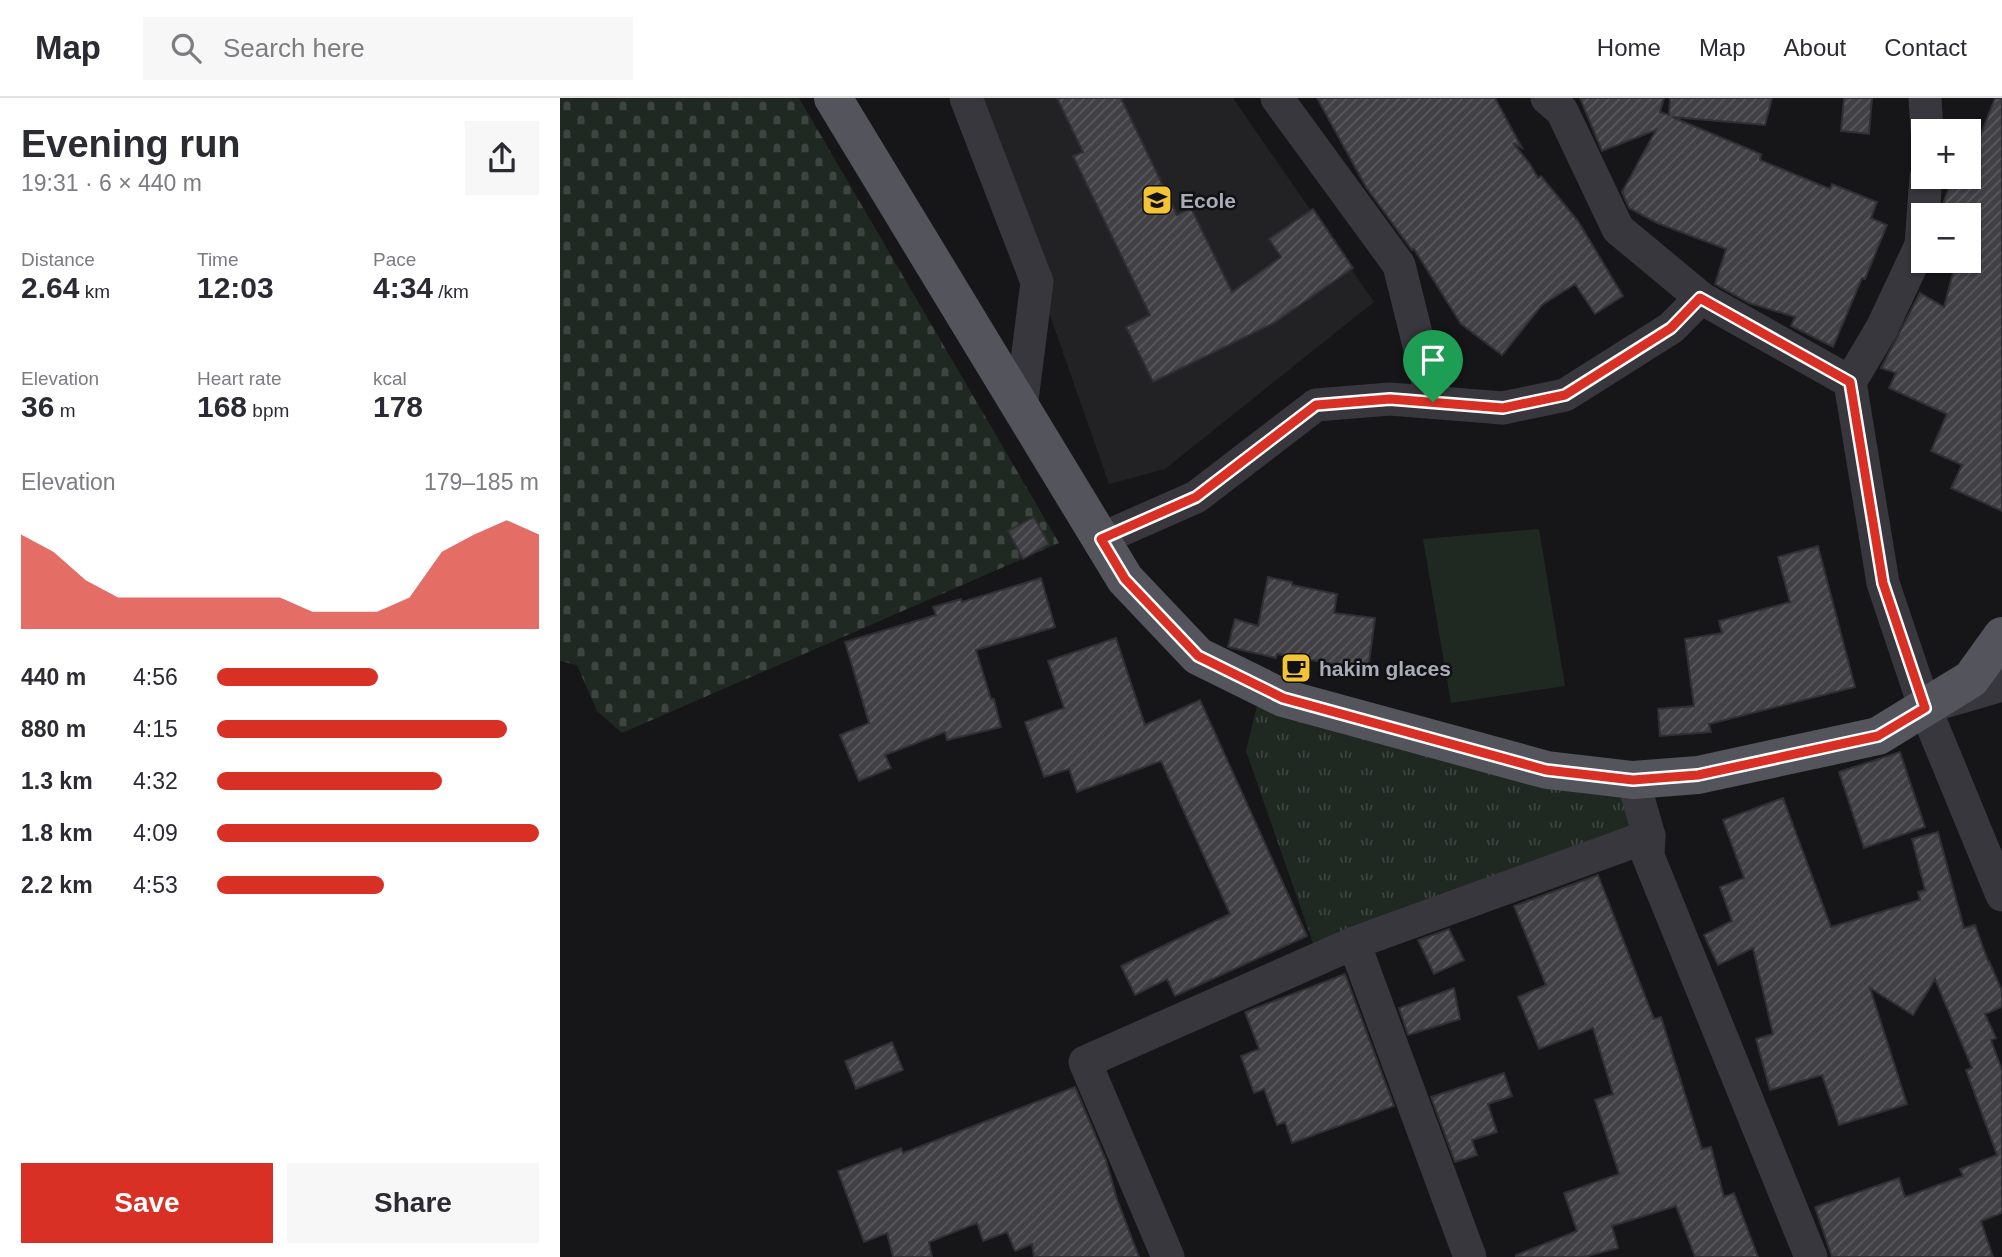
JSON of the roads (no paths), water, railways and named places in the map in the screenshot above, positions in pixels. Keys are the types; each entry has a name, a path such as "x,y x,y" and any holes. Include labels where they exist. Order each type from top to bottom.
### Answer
{"main road":[{"path":"833,98 1125,579 1198,656 1283,698 1546,770 1633,780 1698,775 1878,736 1971,679 2002,636"}],"street":[{"path":"966,98 1037,282 1021,408"},
{"path":"1277,98 1399,265 1433,402"},
{"path":"1547,98 1562,111 1618,229 1700,298 1850,382"},
{"path":"1925,98 1926,119"},
{"path":"1925,189 1921,245 1882,328 1850,382 1883,583 1925,708 2002,895"},
{"path":"1101,539 1196,497 1316,405 1390,399 1503,408 1565,395 1671,328 1700,298"},
{"path":"1925,708 2002,685"},
{"path":"1633,780 1649,836 1648,856 1811,1257"},
{"path":"1168,1257 1085,1062 1354,943 1649,836"},
{"path":"1354,943 1470,1257"}],"place":[{"name":"Ecole","path":"1157,200"},
{"name":"hakim glaces","path":"1296,668"}]}
